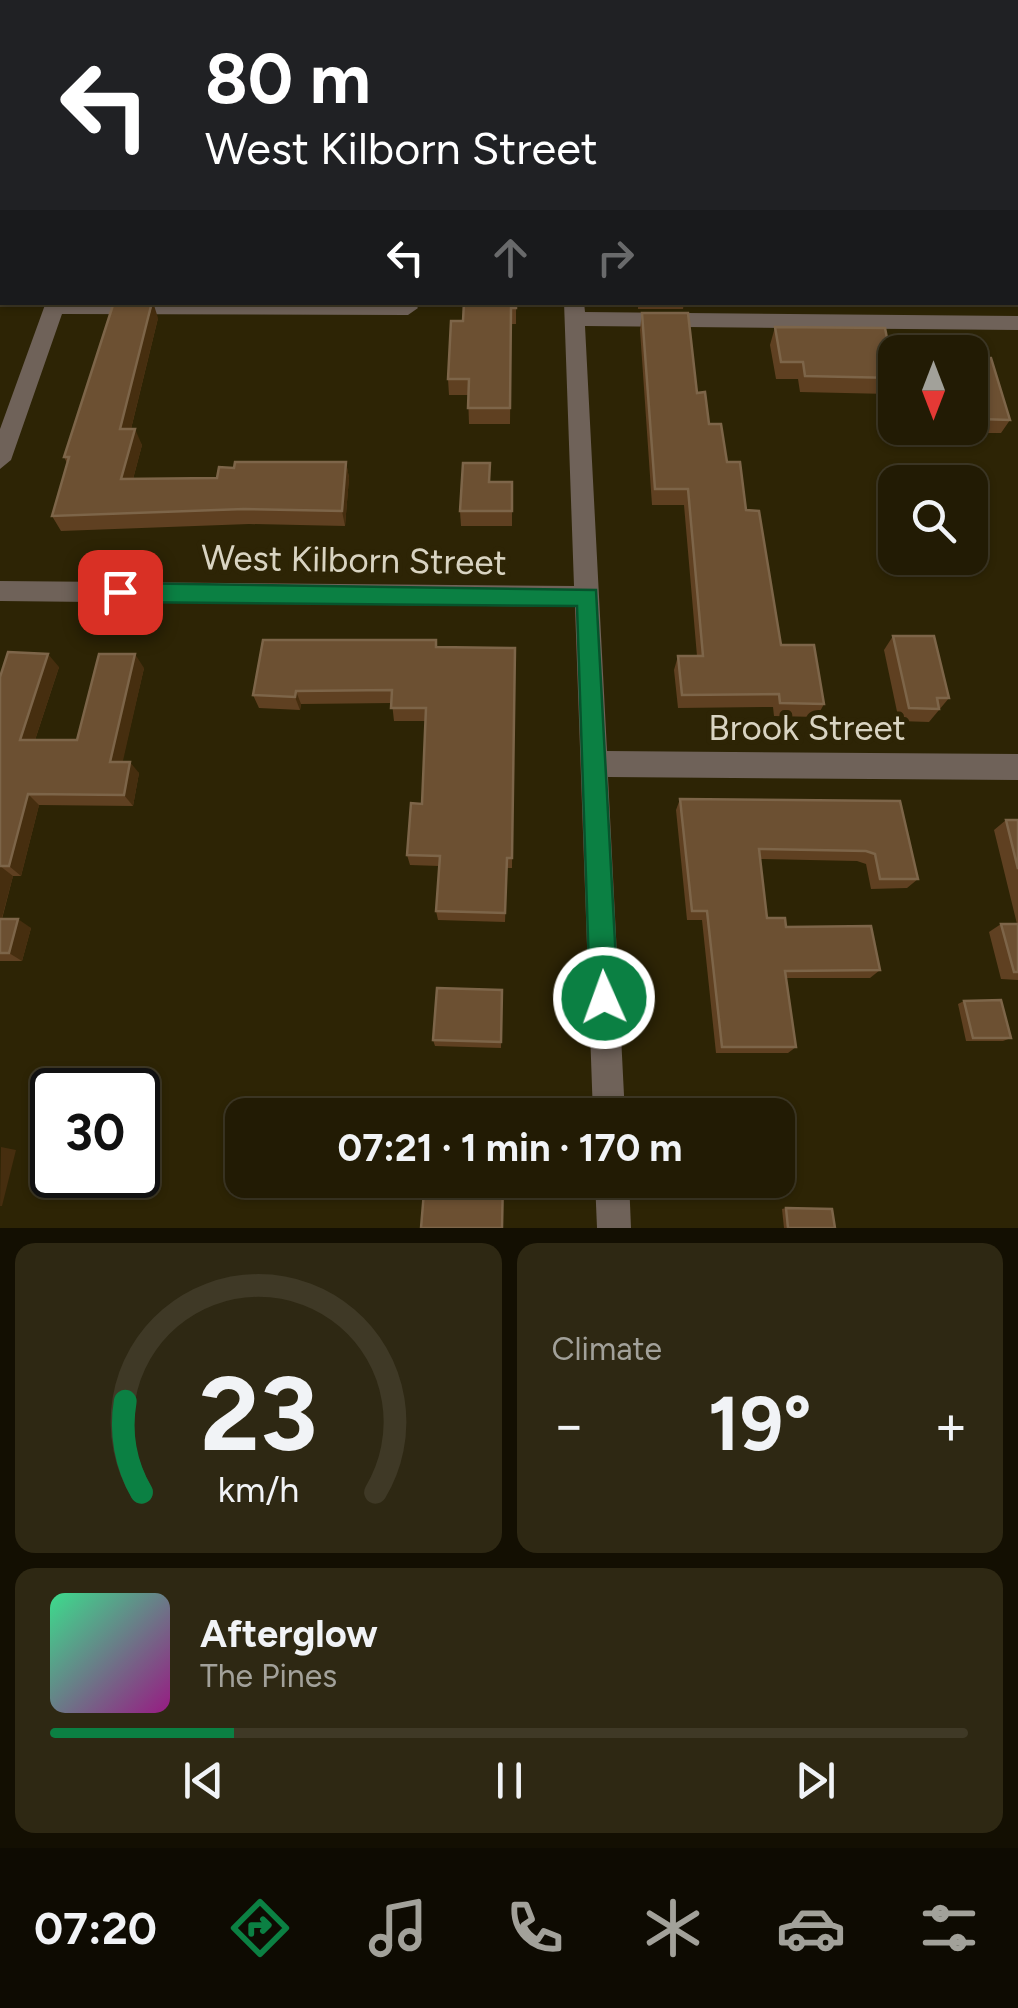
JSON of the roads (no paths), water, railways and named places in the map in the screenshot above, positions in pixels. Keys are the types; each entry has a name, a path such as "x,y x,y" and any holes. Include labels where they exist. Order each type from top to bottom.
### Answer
{"street":[{"path":"0,460 55,305 408,308"},
{"path":"608,1098 574,311 1018,323"},
{"name":"West Kilborn Street","path":"0,591 588,596"},
{"name":"Brook Street","path":"594,764 1018,767"},
{"path":"613,1198 614,1228"}]}
